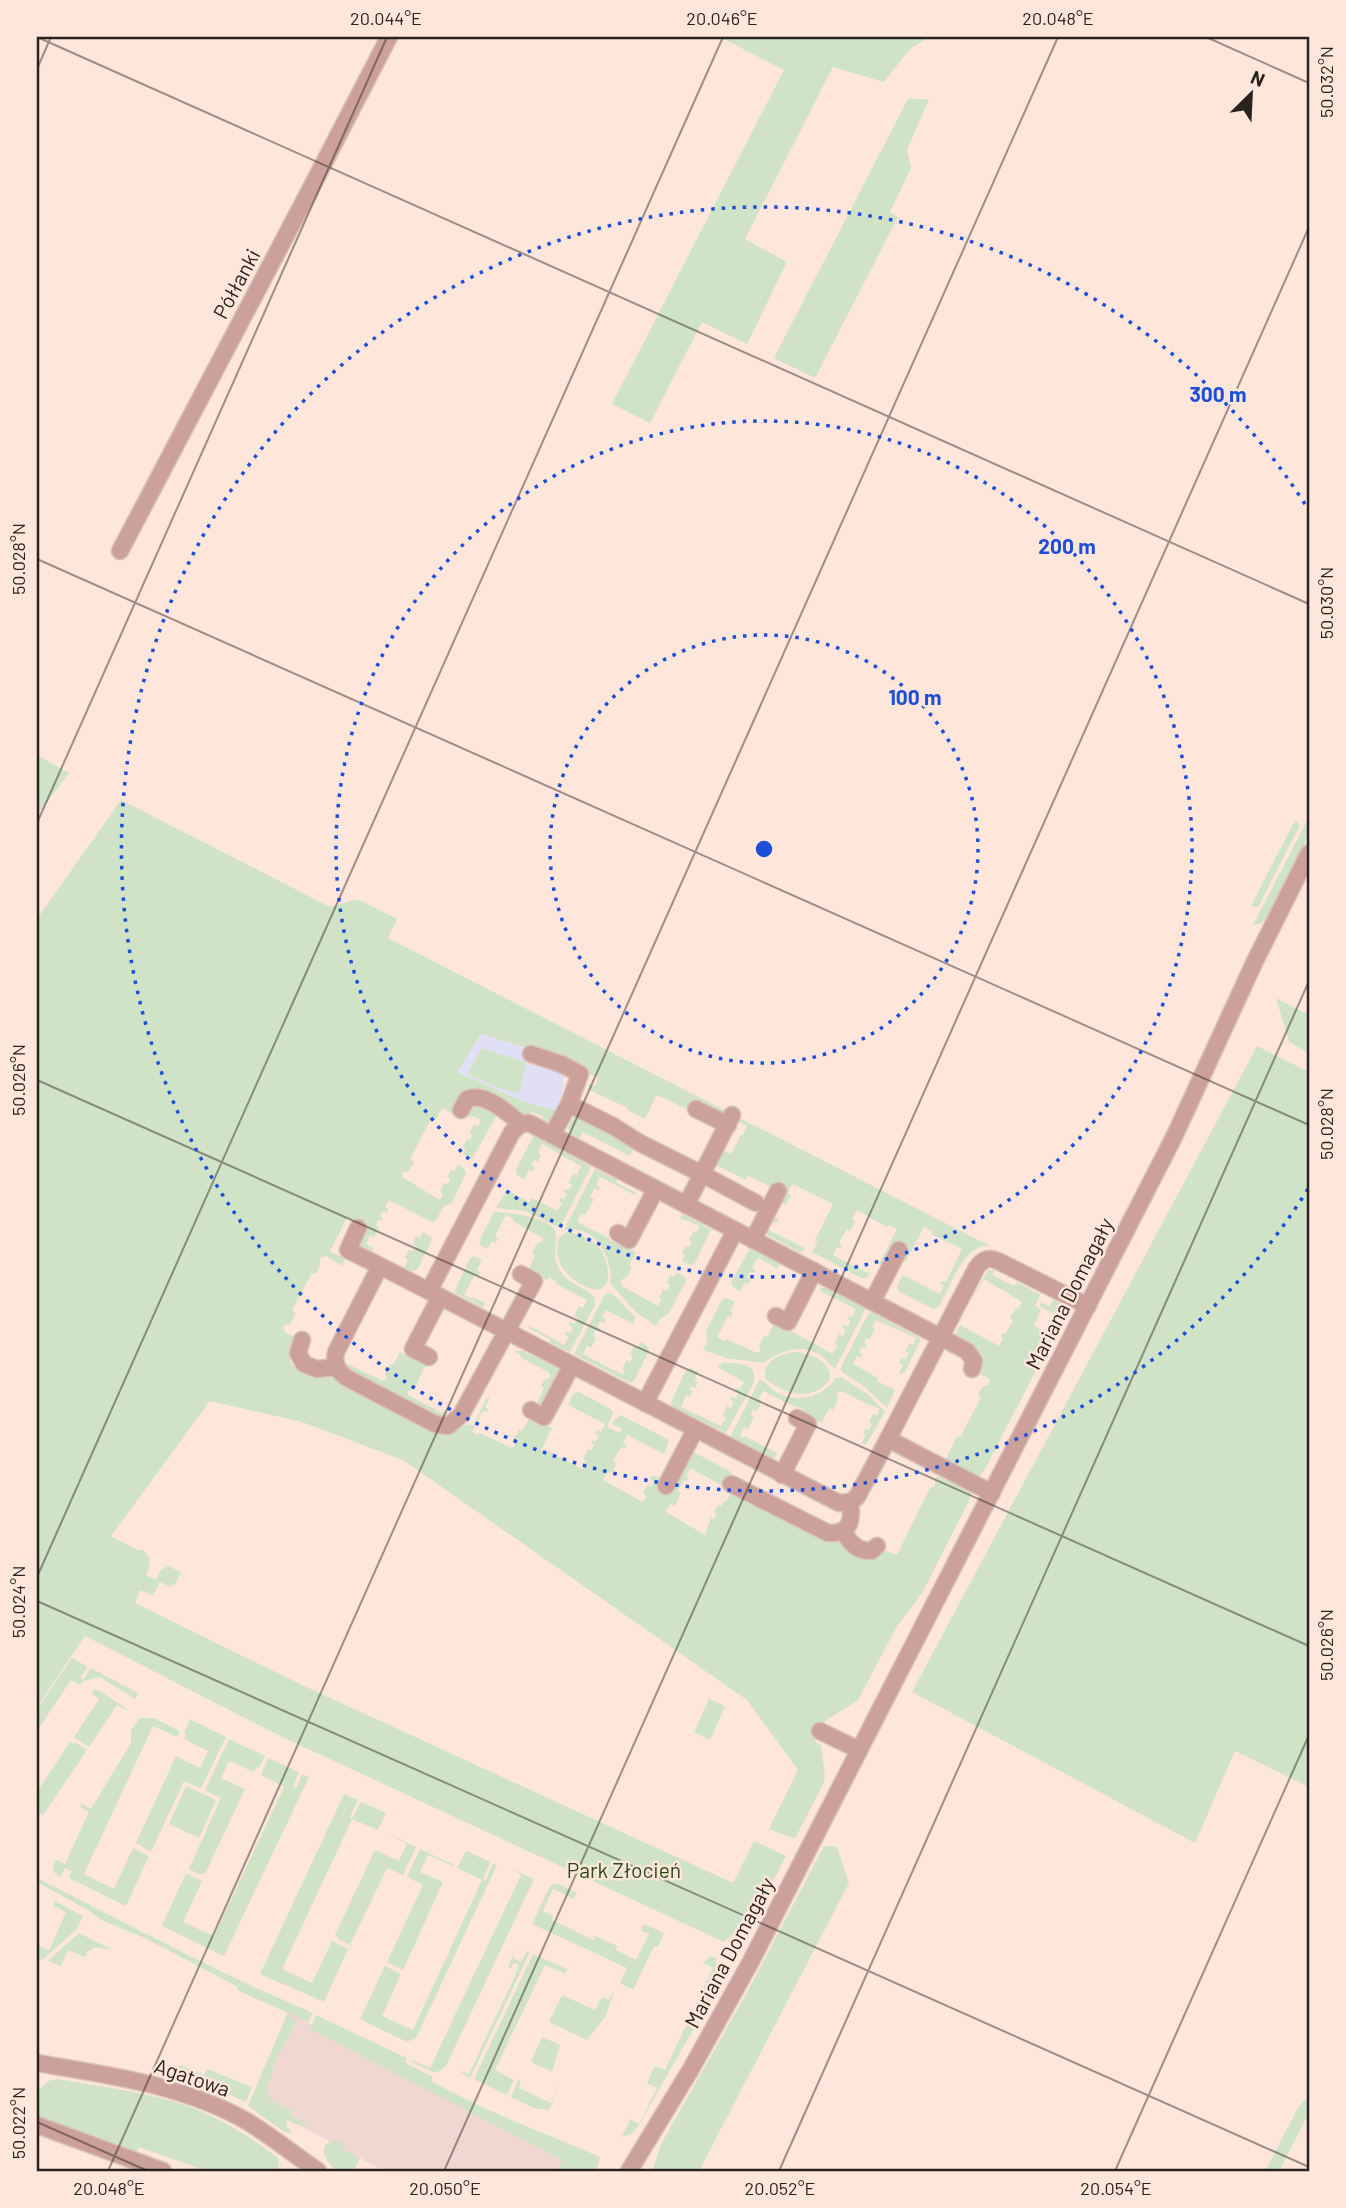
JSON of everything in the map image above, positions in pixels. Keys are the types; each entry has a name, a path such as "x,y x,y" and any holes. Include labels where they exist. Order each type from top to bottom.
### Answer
{"street":[{"name":"Półłanki","path":"120,551 389,37"},
{"name":"Mariana Domagały","path":"629,2171 740,1981 992,1493 1174,1137 1249,974 1309,853"},
{"path":"531,1054 561,1064 584,1076 552,1135"},
{"path":"461,1110 467,1099 477,1097 502,1109 521,1124"},
{"path":"569,1104 756,1203"},
{"path":"686,1205 730,1120 696,1109"},
{"path":"429,1357 407,1346 435,1294 512,1132 521,1124 529,1123 970,1353 974,1361 972,1369"},
{"path":"630,1240 656,1189"},
{"path":"753,1240 778,1191"},
{"path":"358,1228 348,1250 836,1502 850,1502 859,1495 977,1267 985,1259 998,1261 1088,1306"},
{"path":"645,1404 735,1231"},
{"path":"872,1302 899,1250"},
{"path":"380,1266 336,1352 337,1367 349,1379 435,1424 448,1426 461,1415 534,1281"},
{"path":"787,1322 814,1271"},
{"path":"302,1340 298,1353 304,1364 317,1369 337,1367"},
{"path":"530,1410 544,1417 572,1365"},
{"path":"782,1475 809,1424"},
{"path":"666,1486 695,1430"},
{"path":"888,1439 992,1493"},
{"path":"730,1484 828,1532 843,1531"},
{"path":"843,1531 850,1521 850,1502"},
{"path":"843,1531 850,1543 864,1550 872,1551 877,1546"},
{"path":"820,1731 859,1750"},
{"name":"Agatowa","path":"37,2063 148,2083 195,2097 242,2119 295,2165 318,2171"},
{"path":"37,2125 134,2166 163,2171"}],"shaded area":[{"path":"481,1034 530,1049 526,1063 547,1069 549,1065 565,1073 562,1083 565,1084 556,1111 522,1101 457,1072"},
{"path":"288,2012 585,2168 584,2171 384,2171 288,2119 267,2120 248,2106"}],"green space":[{"path":"720,37 928,37 909,50 884,82 833,67 745,239 787,262 747,344 702,322 650,423 612,404 784,70"},
{"path":"908,99 929,99 907,150 911,168 890,212 898,217 815,378 774,358"},
{"path":"37,755 69,773 37,815"},
{"name":"Park Złocień","path":"121,800 330,907 358,899 397,919 388,938 728,1112 717,1111 698,1102 693,1112 657,1095 645,1119 589,1090 589,1084 595,1086 598,1077 589,1072 561,1058 481,1034 457,1072 522,1101 556,1111 550,1120 545,1122 542,1116 532,1112 526,1116 473,1089 463,1093 452,1113 442,1108 435,1121 431,1119 410,1159 414,1162 409,1171 403,1172 402,1177 440,1200 444,1183 448,1184 450,1179 447,1177 458,1165 466,1173 452,1203 444,1206 432,1222 389,1200 385,1207 388,1209 387,1213 383,1211 380,1216 382,1221 379,1220 376,1225 379,1228 366,1244 373,1248 372,1251 389,1260 361,1248 358,1223 347,1218 330,1251 345,1259 342,1266 326,1256 320,1258 316,1274 312,1273 292,1310 296,1313 290,1325 283,1327 285,1333 295,1337 289,1352 291,1363 297,1370 337,1379 451,1432 468,1424 473,1426 486,1399 490,1397 485,1407 488,1409 483,1411 472,1432 512,1448 515,1445 513,1440 530,1417 552,1428 541,1450 582,1469 586,1461 583,1458 594,1445 592,1440 595,1442 599,1436 595,1434 597,1430 601,1432 605,1424 568,1405 574,1393 579,1392 612,1410 607,1427 620,1433 622,1429 612,1424 621,1415 669,1440 664,1454 627,1435 623,1442 625,1448 621,1447 613,1461 617,1463 612,1473 608,1472 603,1480 643,1502 647,1485 651,1487 654,1481 650,1479 652,1475 658,1478 660,1476 680,1439 692,1451 731,1472 726,1488 690,1468 686,1476 689,1478 684,1480 678,1491 681,1493 675,1506 670,1504 666,1512 705,1535 711,1518 714,1519 717,1514 714,1513 718,1505 721,1506 732,1495 841,1542 870,1558 878,1557 884,1550 897,1555 930,1488 935,1486 937,1476 950,1482 952,1478 972,1489 969,1501 922,1593 896,1628 858,1700 825,1721 815,1742 821,1745 824,1782 795,1839 769,1829 798,1770 747,1700 403,1460 302,1422 210,1401 111,1536 145,1552 150,1561 146,1575 156,1580 161,1570 168,1566 181,1572 175,1585 172,1584 171,1587 160,1582 153,1596 140,1590 135,1603 302,1685 733,1883 754,1841 786,1856 750,1927 724,1942 278,1735 85,1636 37,1707 37,919"},
{"path":"1309,814 1309,835 1267,918 1253,925 1305,825"},
{"path":"1295,820 1300,825 1258,907 1251,906"},
{"path":"1276,998 1309,1015 1309,1053 1289,1042"},
{"path":"1257,1046 1309,1072 1309,1787 1235,1751 1195,1843 912,1692"},
{"path":"482,1048 526,1063 519,1094 467,1074"},
{"path":"479,1105 498,1113 472,1159 463,1154 466,1149 463,1147 473,1135 470,1133 474,1124 478,1126 481,1120 466,1115 471,1106"},
{"path":"577,1115 634,1147 630,1156 583,1132 579,1138 570,1134 568,1128"},
{"path":"738,1117 990,1246 973,1251 965,1259 939,1307 933,1309 898,1291 897,1286 903,1275 940,1294 944,1286 940,1284 942,1281 946,1282 962,1249 931,1234 932,1231 924,1227 906,1261 901,1259 883,1266 879,1264 897,1229 889,1225 887,1227 857,1210 850,1231 847,1229 839,1243 841,1249 837,1247 833,1255 870,1274 867,1278 861,1278 812,1252 833,1204 792,1184 786,1205 782,1203 775,1217 777,1223 773,1222 769,1230 805,1248 799,1252 766,1234 784,1193 748,1176 746,1180 714,1164 721,1149 731,1154 743,1135 747,1126 736,1120"},
{"path":"533,1137 591,1167 561,1226 525,1211 496,1208 507,1190 529,1202 532,1198 558,1211 562,1203 559,1201 567,1194 565,1189 569,1190 572,1185 568,1183 574,1173 577,1175 581,1166 542,1144 538,1162 534,1160 531,1165 535,1168 532,1172 529,1170 524,1179 517,1175 516,1169"},
{"path":"595,1169 616,1179 617,1183 635,1192 637,1196 600,1177 596,1185 600,1187 598,1190 594,1189 590,1197 594,1199 585,1215 581,1214 577,1222 636,1252 629,1265 632,1267 627,1277 621,1280 622,1286 658,1306 662,1300 659,1298 663,1289 667,1291 670,1285 667,1283 670,1275 674,1277 677,1272 685,1277 686,1281 669,1313 659,1320 656,1326 636,1312 610,1283 609,1262 599,1244 584,1232 564,1230"},
{"path":"494,1212 527,1216 551,1225 556,1233 555,1254 561,1272 595,1298 595,1305 570,1352 550,1343 549,1339 530,1329 528,1325 564,1345 568,1337 566,1331 570,1333 573,1328 569,1325 571,1322 575,1324 578,1318 574,1316 579,1306 583,1308 587,1300 556,1284 556,1281 549,1277 547,1280 528,1271 535,1255 532,1253 543,1238 506,1215 495,1236 498,1238 496,1243 492,1241 487,1249 481,1246 479,1241"},
{"path":"683,1214 711,1230 695,1263 691,1265 682,1261 685,1255 682,1254 692,1242 689,1240 694,1231 697,1232 700,1226 680,1218"},
{"path":"423,1232 432,1240 417,1270 411,1271 404,1268 408,1260 405,1258 409,1250 413,1251 416,1246 412,1244 416,1236 420,1238"},
{"path":"567,1232 589,1240 603,1253 608,1277 600,1289 584,1286 562,1266 557,1246 559,1238"},
{"path":"750,1249 780,1264 777,1269 758,1257 752,1268 756,1270 754,1273 750,1272 747,1277 751,1279 748,1284 745,1282 740,1291 732,1286 731,1282"},
{"path":"474,1256 482,1260 477,1270 480,1272 479,1276 475,1274 464,1295 485,1303 483,1308 454,1292 470,1258"},
{"path":"988,1270 995,1270 992,1275 1014,1286 1017,1282 1041,1293 1035,1306 1041,1310 1034,1326 1048,1333 1065,1301 1068,1303 1064,1316 979,1476 946,1459 981,1398 978,1395 983,1386 990,1381 978,1373 983,1362 980,1352 954,1336 960,1325 999,1346 1002,1333 1005,1334 1013,1320 1010,1318 1015,1308 1018,1309 1022,1302 984,1279 964,1313"},
{"path":"821,1288 826,1288 865,1310 835,1369 823,1357 808,1350 785,1352 764,1363 726,1358 703,1350 707,1342 706,1331 722,1300 726,1298 735,1302 730,1311 733,1313 731,1317 728,1316 717,1337 758,1353 759,1345 775,1322 833,1354 839,1334 843,1336 846,1330 842,1328 844,1325 848,1327 850,1321 847,1319 852,1317 856,1309 822,1292"},
{"path":"1046,1291 1061,1299 1054,1314 1039,1306 1041,1302 1050,1306 1054,1297 1046,1292 1042,1293"},
{"path":"607,1293 613,1294 635,1317 633,1324 606,1310 602,1317 606,1319 604,1323 600,1321 597,1327 601,1329 600,1332 595,1330 593,1336 596,1338 591,1348 587,1346 583,1354 623,1375 625,1371 622,1369 627,1360 630,1362 634,1346 637,1348 640,1342 647,1346 649,1351 634,1381 630,1383 574,1354"},
{"path":"871,1312 921,1339 905,1372 901,1374 899,1373 903,1365 899,1363 902,1358 906,1359 909,1353 905,1351 910,1343 913,1345 916,1338 876,1320 870,1339 866,1338 864,1343 867,1345 862,1347 860,1358 857,1356 853,1364 895,1390 887,1408 865,1387 840,1369"},
{"path":"514,1351 523,1351 559,1369 543,1403 536,1405 544,1388 541,1386 545,1379 550,1378 550,1373"},
{"path":"400,1352 426,1365 408,1395 442,1413 446,1412 445,1420 350,1374 343,1366 347,1364 383,1381 387,1378 385,1374 390,1364 393,1365"},
{"path":"798,1352 815,1357 828,1368 830,1379 823,1387 807,1394 798,1394 781,1389 765,1378 770,1362 780,1356"},
{"path":"723,1362 750,1367 754,1375 754,1382 726,1433 673,1407 671,1402 686,1370 691,1368 698,1372 694,1380 698,1382 695,1388 691,1386 690,1390 693,1391 690,1397 686,1395 681,1407 721,1426 726,1418 722,1416 727,1406 731,1408 734,1402 730,1400 732,1397 736,1399 738,1393 735,1391 740,1389 744,1382 717,1367"},
{"path":"841,1377 869,1395 885,1412 866,1445 862,1443 866,1435 863,1433 865,1429 869,1430 873,1414 877,1415 880,1409 841,1391 837,1393 838,1400 833,1410 829,1408 822,1423 803,1413 804,1410 763,1391 759,1399 762,1401 757,1411 753,1409 751,1415 754,1417 748,1429 744,1427 740,1436 777,1453 775,1458 732,1439 731,1435 760,1379 778,1393 802,1398 818,1394 836,1378"},
{"path":"72,1658 88,1667 80,1678 83,1680 91,1668 138,1693 135,1699 100,1677 83,1681 80,1685 71,1680 37,1731 37,1709"},
{"path":"98,1690 127,1709 117,1705 89,1747 74,1737 99,1699 91,1693"},
{"path":"709,1699 725,1706 710,1740 694,1732"},
{"path":"140,1718 154,1718 180,1731 177,1737 153,1726 84,1874 114,1889 133,1848 149,1856 126,1906 69,1878 72,1871 65,1868 60,1877 54,1872 53,1865 55,1860 65,1864 89,1812 80,1807 82,1803 91,1809 131,1743 131,1730"},
{"path":"190,1719 226,1737 201,1788 184,1781 151,1852 136,1843 176,1756 200,1768 208,1751 184,1739"},
{"path":"229,1739 265,1756 254,1772 229,1761 221,1778 245,1789 205,1874 201,1875 189,1869 221,1798 205,1790"},
{"path":"70,1742 75,1742 87,1750 43,1815 37,1812 37,1792"},
{"path":"268,1758 299,1772 293,1787 296,1788 302,1774 309,1777 224,1956 162,1926 186,1873 202,1881 183,1922 214,1936 284,1787 261,1775"},
{"path":"186,1786 216,1800 199,1838 169,1824"},
{"path":"344,1794 358,1800 350,1817 352,1818 361,1802 386,1813 378,1830 352,1819 282,1969 312,1983 332,1941 348,1949 324,2002 260,1974"},
{"path":"383,1831 416,1847 403,1875 387,1868 350,1945 335,1935 375,1850 399,1861 407,1844"},
{"path":"824,1846 837,1847 849,1883 699,2171 652,2171 661,2144 745,1996"},
{"path":"420,1849 454,1865 428,1855 420,1872 443,1882 403,1970 387,1962 423,1885 407,1877"},
{"path":"466,1851 490,1862 483,1880 485,1881 493,1864 497,1865 416,2038 407,2042 360,2019 385,1966 401,1974 382,2016 413,2030 482,1880 457,1868"},
{"path":"512,1869 534,1879 447,2064 435,2073 410,2061 430,2068 521,1875"},
{"path":"37,1878 208,1965 313,2013 308,2022 237,1990 238,1987 145,1938 101,1920 37,1882"},
{"path":"553,1884 577,1893 574,1899 553,1889 543,1911 553,1916 552,1920 593,1940 596,1936 617,1946 616,1950 636,1960 649,1934 641,1930 644,1924 664,1933 658,1947 654,1946 633,1990 620,1983 627,1968 532,1924"},
{"path":"55,1901 83,1916 76,1930 42,1960 37,1958 37,1945 49,1951 66,1912 53,1906"},
{"path":"79,1933 113,1950 95,1947 87,1952 85,1957 68,1950 61,1966 48,1961"},
{"path":"517,1947 513,1958 521,1962 527,1951 530,1952 470,2078 459,2071 469,2074 515,1976 519,1965 514,1963 511,1968 508,1967"},
{"path":"533,1954 567,1969 564,1975 545,1965 495,2070 514,2080 507,2095 474,2079"},
{"path":"711,1956 716,1958 718,1986 640,2123 632,2134 622,2137 630,2119 639,2124 657,2088 647,2083 655,2066 665,2070 698,2000 702,2002 707,1992 703,1989 713,1968 703,1963"},
{"path":"614,1991 606,2016 587,2040 549,2022 562,1995 595,2010 602,1997 609,2000"},
{"path":"287,2015 296,2022 272,2068 274,2070 266,2091 272,2101 292,2111 290,2115 305,2124 305,2128 287,2120 287,2126 293,2134 283,2131 248,2106"},
{"path":"316,2015 407,2058 406,2063 433,2077 431,2081 451,2092 600,2157 596,2171 557,2171 562,2160 310,2029"},
{"path":"542,2037 560,2045 552,2072 531,2062"},
{"path":"181,2065 204,2075 207,2069 252,2087 246,2102 175,2073"},
{"path":"563,2077 549,2110 536,2109 511,2097 518,2080 521,2082 519,2088 551,2103"},
{"path":"58,2079 151,2096 194,2109 224,2122 265,2148 278,2158 277,2171 198,2171 198,2168 139,2147 135,2156 37,2120 37,2092 48,2081"},
{"path":"1309,2095 1309,2113 1279,2171 1265,2171 1298,2108"},
{"path":"336,2140 345,2143 343,2149 360,2158 353,2171 338,2171 326,2159 325,2145"}]}
